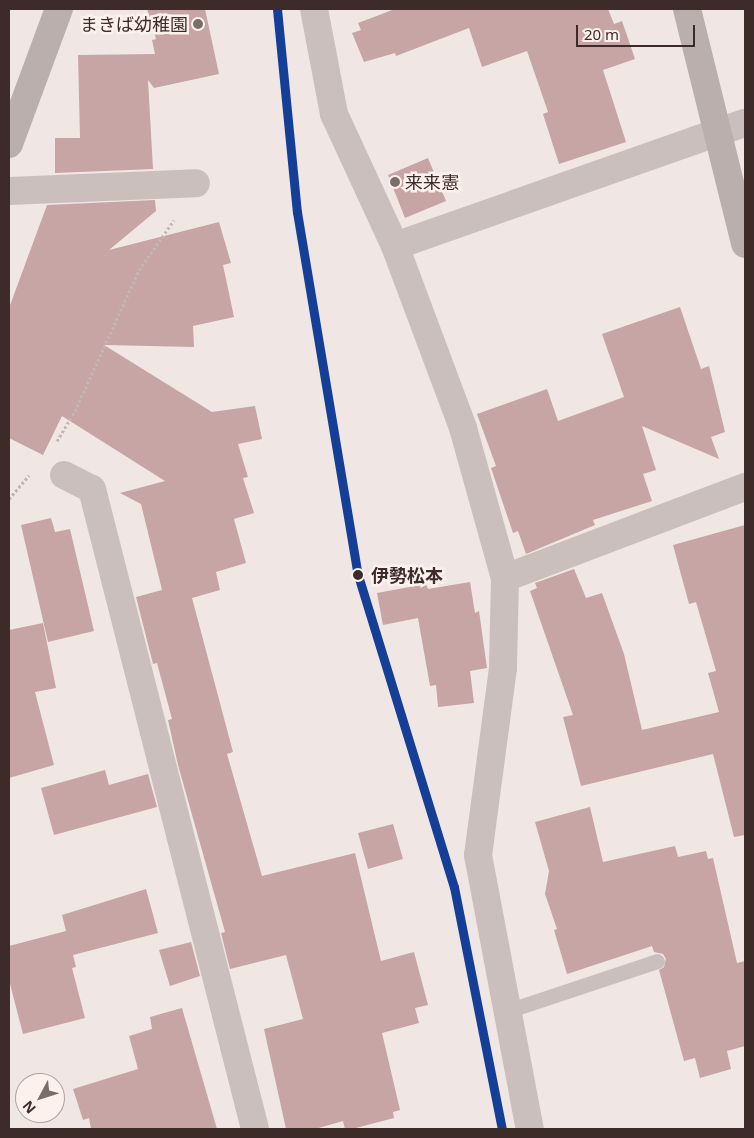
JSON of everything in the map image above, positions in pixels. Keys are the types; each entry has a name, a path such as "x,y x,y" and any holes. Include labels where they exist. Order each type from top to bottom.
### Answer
{"street":[{"path":"9,144 59,9"},
{"path":"314,9 334,114 395,246 464,428 505,578 502,668 478,855 530,1129"},
{"path":"687,9 745,244"},
{"path":"395,246 745,123"},
{"path":"9,191 196,183"},
{"path":"64,475 92,489 255,1129"},
{"path":"505,578 745,487"}],"lane":[{"path":"508,1011 657,961"}],"path":[{"path":"52,448 75,411 139,270 190,197 196,183"},
{"path":"9,499 33,470"}],"building":[{"path":"147,9 205,9 219,74 154,88 148,80 153,169 55,173 55,138 80,138 78,55 155,54 152,40 156,39"},
{"path":"395,9 608,9 614,24 622,21 635,59 603,70 626,142 559,164 543,114 548,112 527,51 482,67 469,28 396,56 395,53 364,62 352,33 361,30 358,23"},
{"path":"428,158 446,201 405,218 388,175"},
{"path":"155,200 156,211 109,250 219,222 231,263 223,265 234,317 193,326 194,347 104,345 212,412 255,406 262,439 238,444 248,477 243,478 254,513 234,519 246,563 216,572 220,590 192,598 233,752 227,754 262,876 355,853 381,961 414,952 428,1005 415,1008 419,1023 382,1033 400,1110 393,1112 394,1118 352,1129 345,1129 343,1121 315,1129 286,1129 264,1029 303,1019 286,955 230,969 221,933 225,932 178,765 168,720 172,719 157,663 153,664 136,597 162,590 141,504 120,493 165,481 62,416 43,455 9,438 9,308 47,205"},
{"path":"680,307 701,369 709,366 725,432 711,437 719,459 642,426 656,470 643,474 652,501 593,520 595,525 526,554 518,531 513,533 491,468 496,466 477,414 547,389 558,421 624,397 602,334"},
{"path":"51,518 55,532 70,529 94,631 48,642 21,525"},
{"path":"745,525 745,835 734,837 713,754 581,786 563,717 573,715 530,591 537,588 535,583 574,569 586,598 602,593 624,654 642,730 719,712 708,673 716,671 696,602 689,604 673,545"},
{"path":"470,582 475,613 479,611 487,668 470,671 474,703 438,707 436,685 430,686 418,618 383,625 377,593 426,584 428,589"},
{"path":"43,623 56,688 35,692 54,765 9,778 9,630"},
{"path":"105,770 109,785 148,774 157,807 54,835 41,788"},
{"path":"590,807 603,862 675,846 678,857 706,851 708,859 713,858 737,963 745,961 745,1046 727,1051 731,1069 700,1078 695,1058 684,1061 659,970 664,967 666,959 663,954 654,952 652,946 567,974 554,930 557,929 545,894 549,871 535,822"},
{"path":"393,824 403,859 368,869 358,833"},
{"path":"146,889 158,933 73,955 76,967 72,968 85,1018 23,1034 9,980 9,946 66,931 62,915"},
{"path":"191,942 200,976 170,986 159,950"},
{"path":"182,1008 217,1129 91,1129 89,1118 83,1120 73,1089 138,1069 129,1036 152,1029 150,1017"}],"transit line":[{"path":"277,9 297,212 357,572 454,887 502,1129"}],"place":[{"name":"まきば幼稚園","path":"198,24"},
{"name":"来来憲","path":"395,182"},
{"name":"伊勢松本","path":"358,575"}]}
